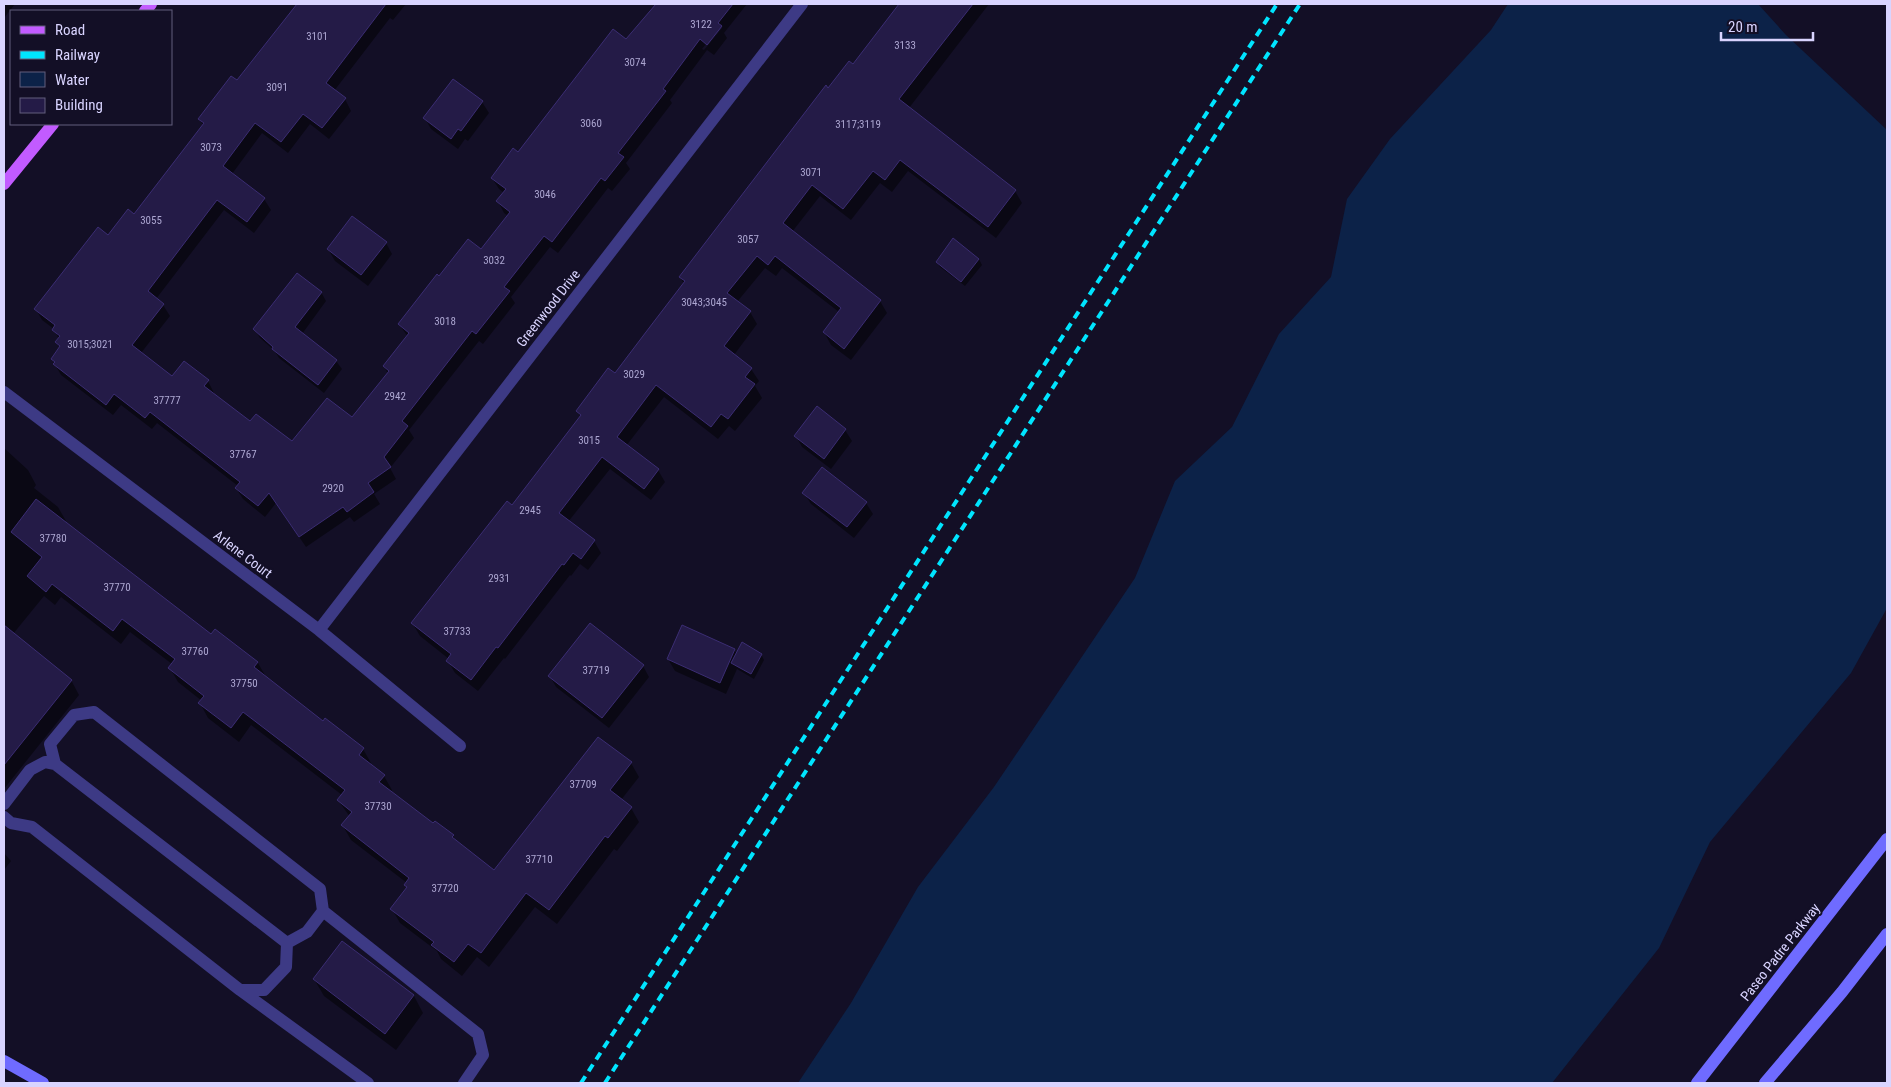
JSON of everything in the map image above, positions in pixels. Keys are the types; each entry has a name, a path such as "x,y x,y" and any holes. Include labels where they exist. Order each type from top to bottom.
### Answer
{"main road":[{"path":"4,184 52,125"},
{"name":"Paseo Padre Parkway","path":"1697,1083 1887,839"},
{"path":"1765,1083 1842,992 1887,934"},
{"path":"4,1061 43,1083"}],"street":[{"name":"Greenwood Drive","path":"319,630 802,4"},
{"name":"Arlene Court","path":"4,392 319,630 460,746"},
{"path":"55,764 50,744 74,715 94,712 320,889 322,911 307,932 287,943"},
{"path":"4,804 30,770 45,762 55,764 287,943"},
{"path":"4,817 11,822 32,827 240,990 368,1083"},
{"path":"322,911 478,1034 483,1055 464,1083"},
{"path":"240,990 264,990 286,967 287,943"}],"water":[{"path":"1508,4 1758,4 1786,35 1887,130 1887,608 1851,673 1710,842 1659,948 1552,1083 798,1083 851,1003 918,887 994,787 1135,578 1175,481 1232,427 1279,334 1331,277 1347,199 1390,139 1491,30"}],"building":[{"path":"297,4 386,4 326,83 346,98 322,128 303,114 281,142 255,123 223,166 265,198 247,222 217,200 148,291 164,304 132,345 172,376 184,361 209,380 204,386 250,421 256,414 292,441 327,398 352,417 389,371 383,366 409,333 398,324 437,274 439,276 468,239 481,249 510,212 496,201 506,189 491,178 513,148 518,152 613,29 626,39 656,4 733,4 718,23 722,26 707,45 700,39 663,89 666,91 618,153 624,157 605,181 601,178 552,242 544,236 504,287 510,291 476,334 472,331 402,421 408,426 384,457 391,467 368,483 374,492 347,512 343,507 299,537 269,493 258,506 235,488 240,482 150,412 145,418 114,394 106,405 53,364 55,362 51,359 60,346 55,342 60,336 52,330 55,325 34,309 98,227 108,235 128,209 134,214 204,123 198,119 231,76 237,80"},
{"path":"899,4 973,4 899,99 1016,190 988,227 900,160 885,180 873,171 843,209 812,185 783,223 881,300 844,349 823,332 841,308 775,256 768,265 757,256 727,293 751,311 724,346 752,368 745,377 755,384 728,419 721,414 711,427 656,385 617,437 659,469 644,489 602,457 559,513 595,540 581,559 573,553 564,565 562,564 471,680 446,661 451,654 411,623 507,501 512,505 581,415 576,411 608,368 615,373 685,281 679,277 826,85 828,88 849,61 853,64"},
{"path":"453,79 483,101 461,131 458,129 451,139 423,118"},
{"path":"352,216 387,242 361,275 327,249"},
{"path":"953,238 979,259 961,282 936,262"},
{"path":"297,273 322,292 295,327 337,360 318,385 272,349 273,347 253,329"},
{"path":"817,406 846,429 824,459 794,436"},
{"path":"822,467 867,502 847,527 802,493"},
{"path":"36,499 211,634 215,629 258,662 254,667 323,721 325,718 364,748 359,755 385,775 379,782 433,823 435,821 454,835 452,837 494,870 598,737 632,762 610,790 632,807 608,838 605,836 549,910 526,893 481,953 468,944 454,962 431,945 434,942 390,909 407,887 404,885 409,878 341,825 352,812 337,800 345,790 243,712 231,728 198,703 204,696 168,668 175,659 122,619 113,631 52,584 46,592 27,576 42,557 11,532"},
{"path":"590,623 644,665 602,718 548,676"},
{"path":"4,625 72,680 4,765"},
{"path":"682,625 735,649 720,683 667,659"},
{"path":"742,642 762,654 751,674 731,663"},
{"path":"342,941 414,995 385,1034 313,979"}],"railway":[{"path":"581,1083 1277,4"},
{"path":"605,1083 1300,4"}]}
